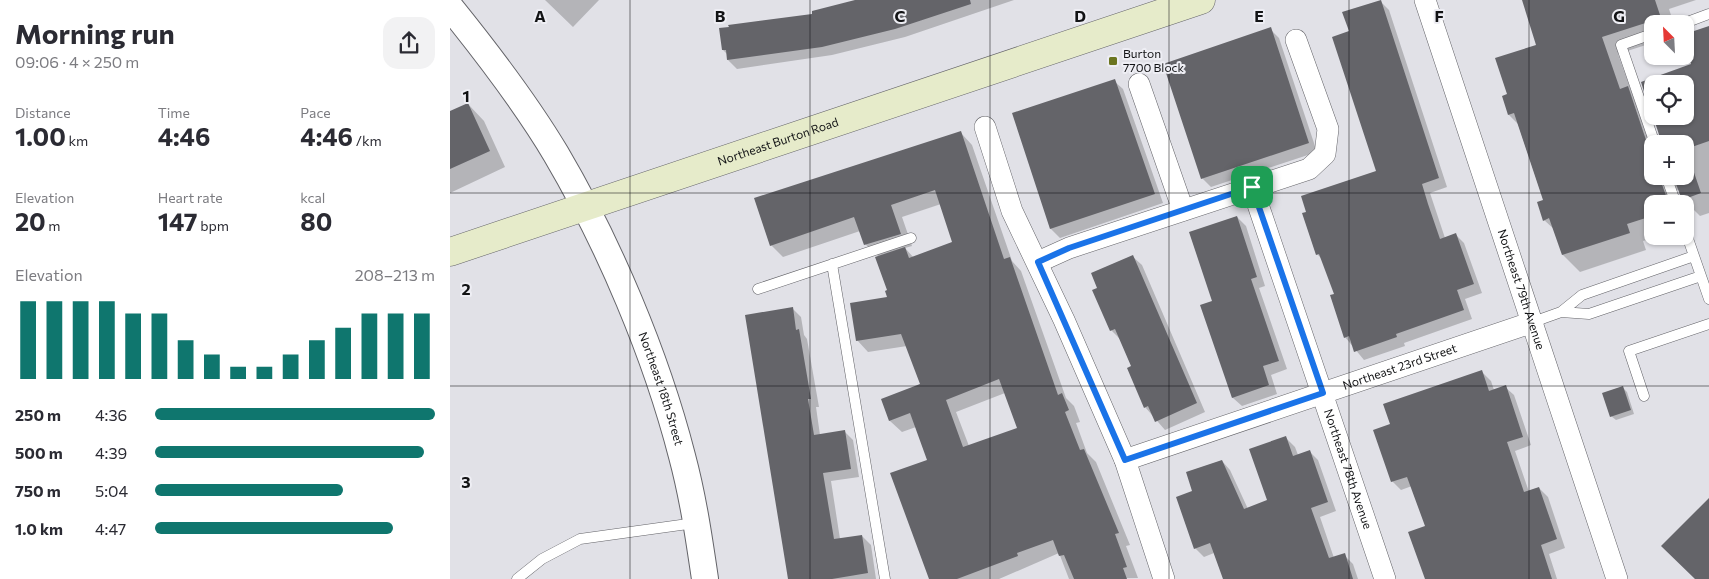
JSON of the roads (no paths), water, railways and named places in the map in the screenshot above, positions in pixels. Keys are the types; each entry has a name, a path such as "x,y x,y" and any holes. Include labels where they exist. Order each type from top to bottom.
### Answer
{"main road":[{"name":"Northeast Burton Road","path":"450,252 1201,0"}],"street":[{"name":"Northeast 79th Avenue","path":"1425,0 1617,579"},
{"path":"450,7 501,71 555,152 584,207"},
{"path":"1038,262 1069,248 1309,169 1325,154 1328,129 1296,40"},
{"path":"1139,84 1183,210"},
{"path":"985,127 1012,211 1038,262 1125,460 1164,579"},
{"name":"Northeast 78th Avenue","path":"1252,187 1385,579"},
{"name":"Northeast 18th Street","path":"584,207 629,301 662,387 682,457 696,522 705,579"},
{"name":"Northeast 23rd Street","path":"1125,460 1533,322"}],"lane":[{"path":"1694,20 1709,14"},
{"path":"1644,37 1621,45 1652,135"},
{"path":"758,289 911,238"},
{"path":"1690,245 1709,299"},
{"path":"1533,322 1561,312 1582,295 1694,256"},
{"path":"832,264 885,579"},
{"path":"1561,312 1589,314 1701,276"},
{"path":"1644,396 1629,351 1709,324"},
{"path":"517,579 542,559 580,539 696,522"}],"place":[{"name":"Burton 7700 Block","path":"1113,61"}]}
